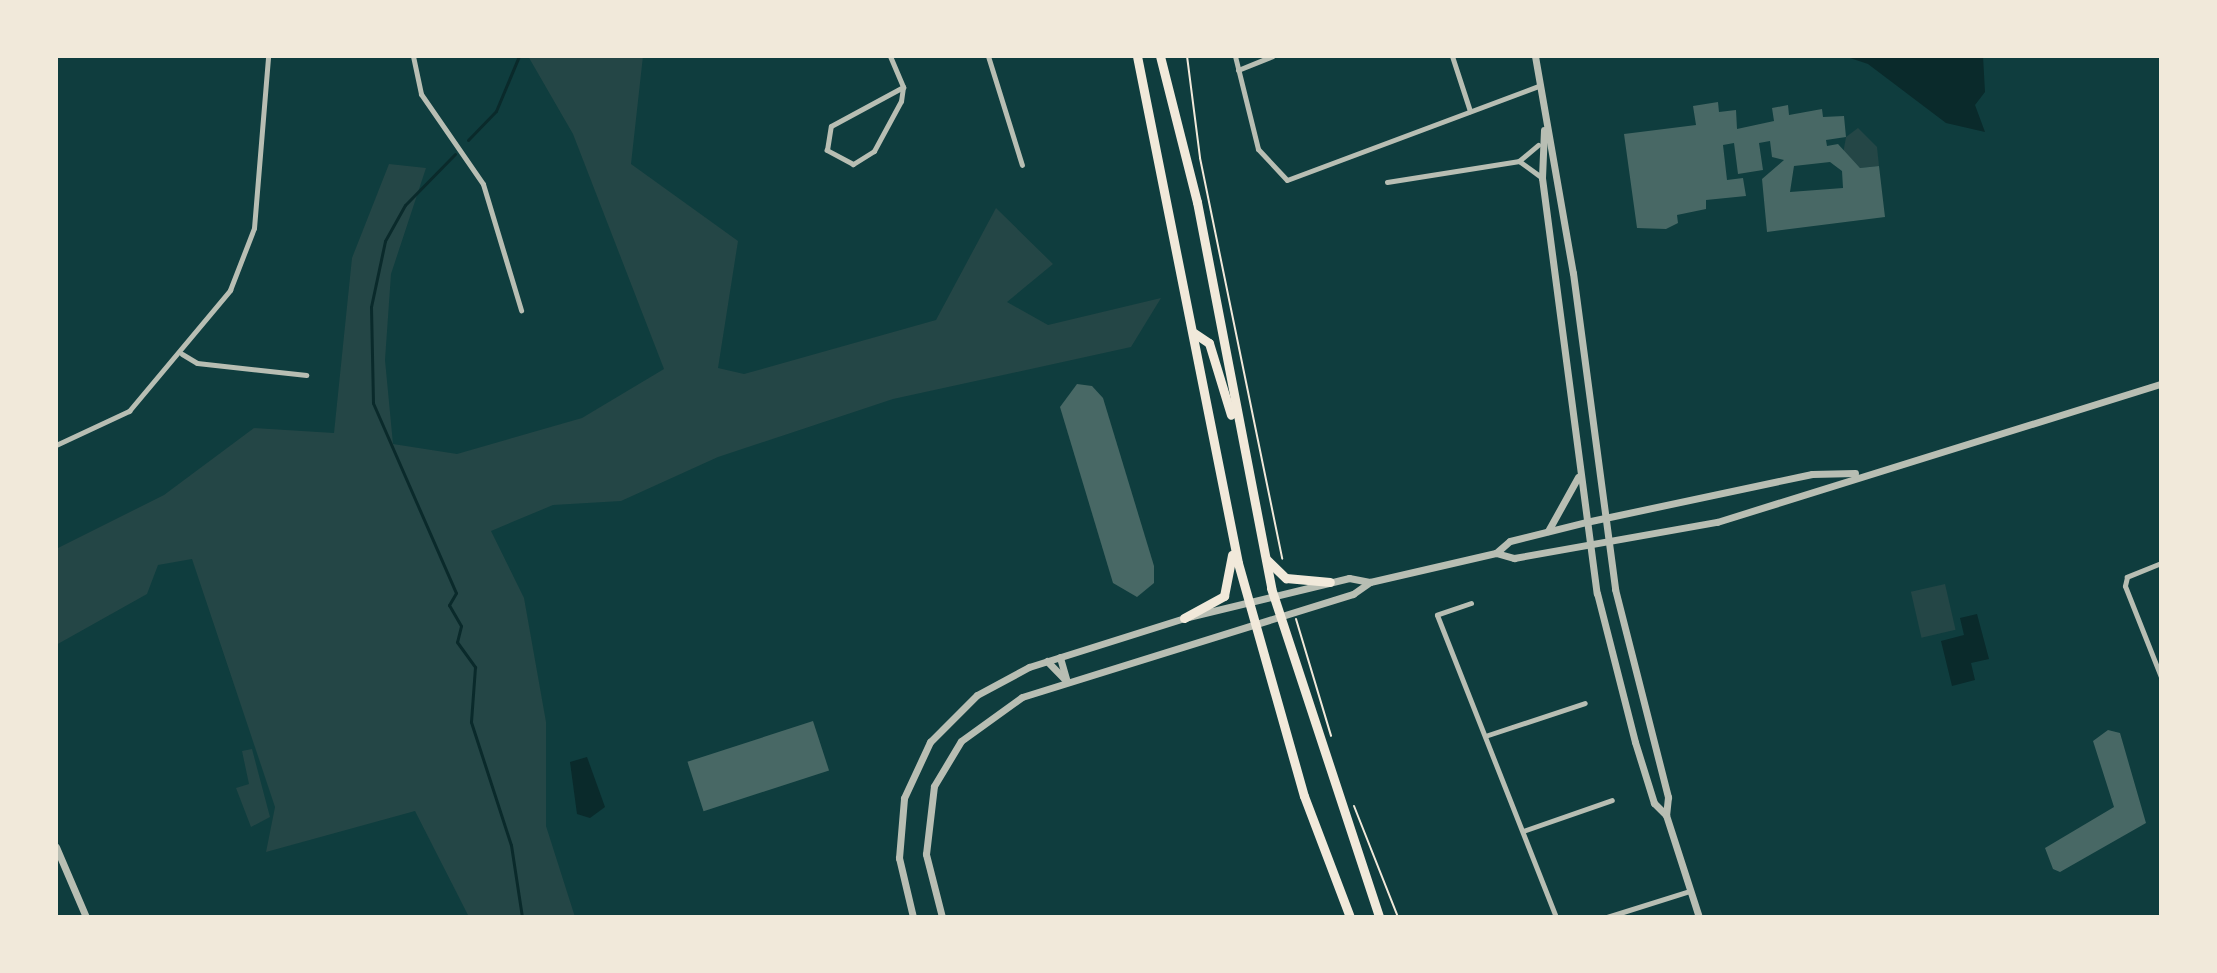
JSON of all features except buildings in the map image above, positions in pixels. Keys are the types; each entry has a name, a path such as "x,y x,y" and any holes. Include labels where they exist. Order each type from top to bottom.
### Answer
{"main road":[{"path":"1137,56 1194,333 1232,539 1253,623 1304,796 1350,917"},
{"path":"1160,56 1200,217 1238,433 1264,557 1279,615 1379,917"},
{"path":"1194,333 1209,343 1238,433"},
{"path":"1184,618 1227,593 1232,539"},
{"path":"1264,557 1286,578 1330,582"}],"street":[{"path":"56,445 129,411 182,354 230,290 254,228 268,56"},
{"path":"413,56 421,94 483,184 521,310"},
{"path":"890,56 903,87 886,133 865,160 839,161 827,150 831,126 903,87"},
{"path":"988,56 1022,165"},
{"path":"1235,56 1258,149 1287,180 1538,86"},
{"path":"1238,70 1272,56"},
{"path":"1452,56 1470,111"},
{"path":"1535,56 1544,130 1573,273 1607,542 1668,797 1666,815 1699,917"},
{"path":"1387,182 1519,161 1538,145 1544,130"},
{"path":"1538,145 1588,544 1635,742 1654,803 1666,815"},
{"path":"1519,161 1542,178"},
{"path":"182,354 197,363 306,375"},
{"path":"1496,553 1514,558 1717,522 1861,472 2161,384"},
{"path":"913,917 900,872 899,827 930,742 977,695 1047,661 1184,618 1330,582 1370,582 1496,553 1510,541 1586,522 1812,474 1861,472"},
{"path":"1548,531 1579,475"},
{"path":"2161,563 2127,577 2125,586 2161,677"},
{"path":"942,917 926,831 951,753 1002,708 1067,682 1353,594 1370,582"},
{"path":"1471,603 1437,615 1556,917"},
{"path":"1060,657 1067,682"},
{"path":"1047,661 1067,682"},
{"path":"1485,736 1585,703"},
{"path":"1523,831 1612,800"},
{"path":"56,847 86,917"},
{"path":"1607,917 1690,891"}],"path":[{"path":"1187,56 1200,158 1284,565"},
{"path":"1297,622 1334,746"},
{"path":"1352,801 1398,917"}],"shaded area":[{"path":"528,56 643,56 631,164 738,241 718,368 744,374 936,320 996,208 1053,264 1007,302 1048,325 1161,298 1131,347 893,399 718,457 621,501 553,505 491,531 524,598 546,722 546,826 575,917 469,917 415,811 266,852 275,807 192,559 158,565 147,594 56,645 56,549 164,495 254,428 334,433 352,258 389,164 426,168 391,274 385,360 393,444 457,454 582,418 664,369 573,134"},
{"path":"1844,56 1983,56 1985,92 1975,105 1985,132 1946,123 1868,64"},
{"path":"1858,128 1877,147 1879,166 1860,168 1843,154 1846,137"},
{"path":"1945,584 1956,630 1921,638 1911,592"},
{"path":"1977,614 1989,659 1971,663 1975,680 1952,686 1941,641 1964,635 1960,618"},
{"path":"252,749 270,817 251,827 236,788 249,784 242,751"},
{"path":"587,757 605,807 590,818 577,814 570,762"}],"waterway":[{"path":"468,140 496,111 519,56"},
{"path":"455,154 405,205 385,241 371,307 373,403 456,593 449,605 461,626 457,642 475,667 471,722 511,845 522,917"}]}
